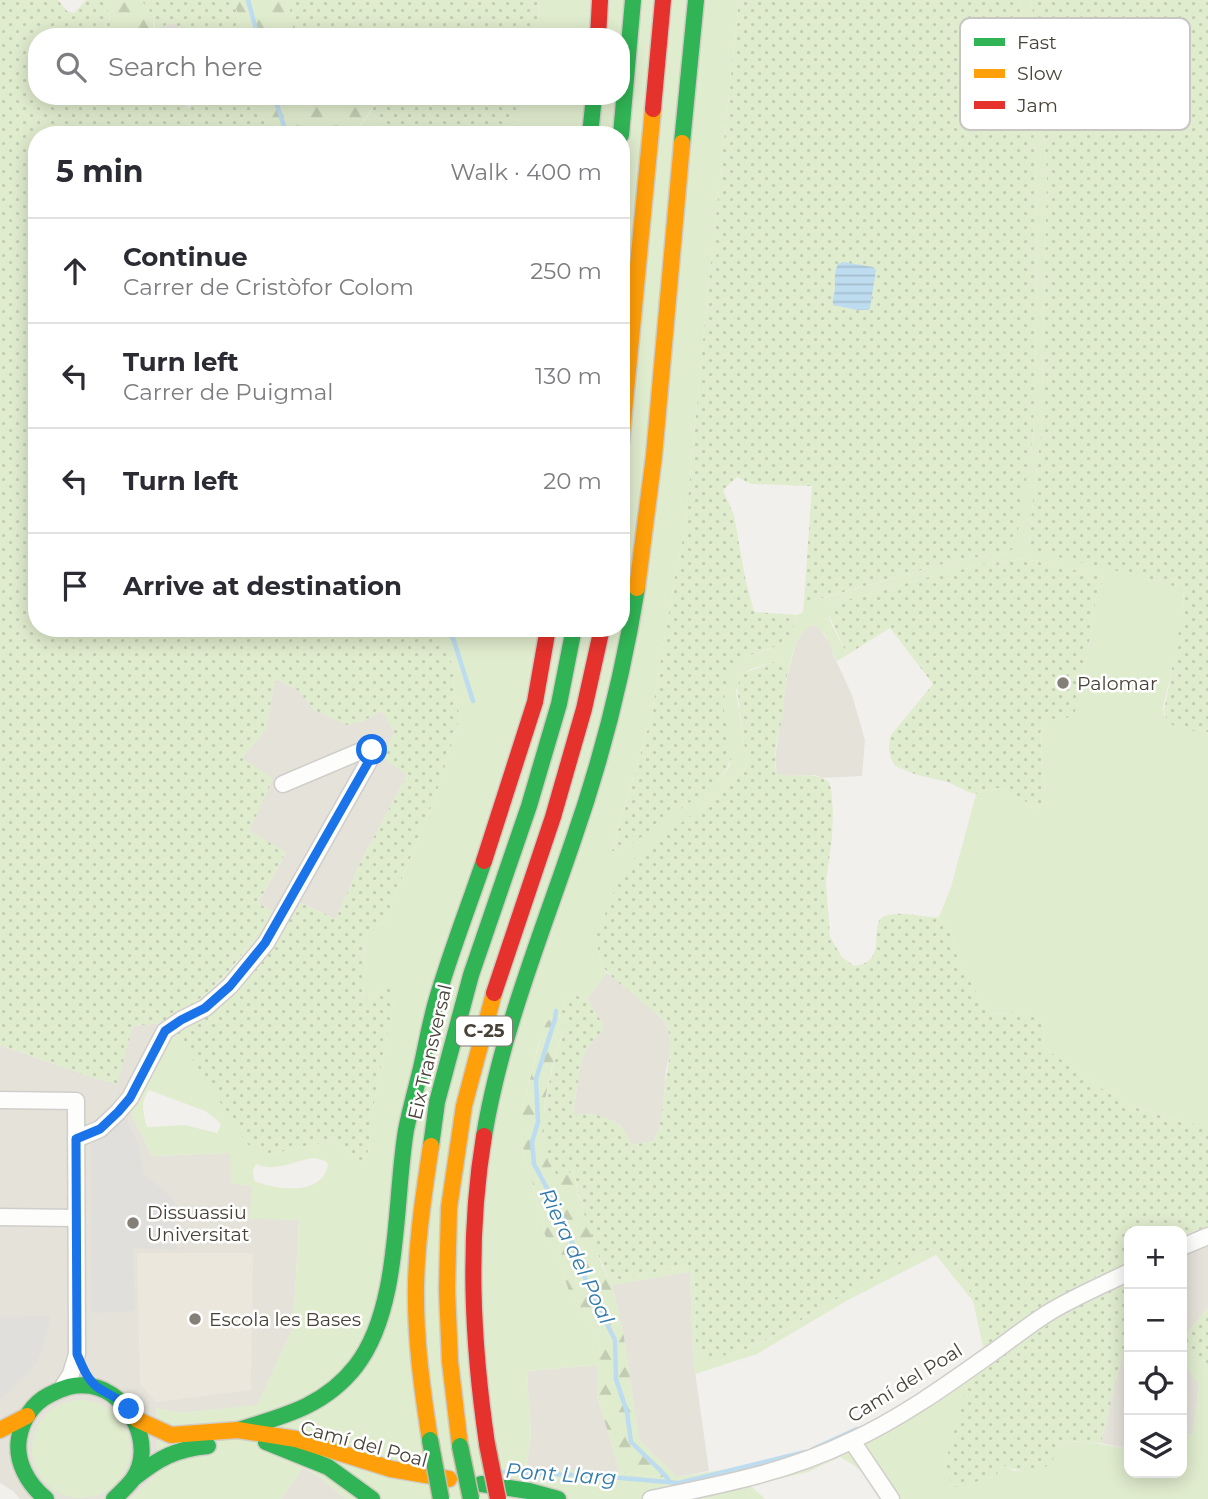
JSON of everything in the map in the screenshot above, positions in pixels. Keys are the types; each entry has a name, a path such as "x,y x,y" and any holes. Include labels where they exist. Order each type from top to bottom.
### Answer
{"main road":[{"path":"598,28 600,0"},
{"path":"628,0 629,28"},
{"path":"630,38 633,0"},
{"path":"630,350 663,0"},
{"path":"630,627 653,471 696,0"},
{"path":"640,247 662,140 675,39"},
{"path":"591,126 593,105"},
{"path":"622,126 624,105"},
{"path":"136,1419 172,1435 238,1430 293,1413 318,1401 341,1384 358,1364 372,1340 385,1300 392,1261 406,1131 436,1002 535,702 546,637"},
{"name":"Eix Transversal","path":"441,1499 419,1366 416,1286 422,1204 437,1102 471,975 529,806 559,704 572,637"},
{"name":"C-25","path":"471,1499 460,1446 450,1362 447,1290 449,1208 464,1106 497,981 553,817 584,709 601,637"},
{"path":"498,1499 479,1393 472,1295 477,1189 485,1126 519,998 601,754 628,637"},
{"path":"46,1499 33,1487 23,1470 19,1457 21,1429 27,1416 40,1401 62,1388 84,1385 98,1388 110,1393 129,1409 136,1419 142,1445 140,1465 134,1478"},
{"path":"0,1430 27,1416"},
{"name":"Camí del Poal","path":"238,1430 296,1439 391,1469 529,1491 558,1499"},
{"path":"266,1442 328,1467 372,1499"},
{"name":"Camí del Poal","path":"114,1499 134,1478 164,1455 191,1447 266,1442 305,1448 405,1479 508,1499"},
{"path":"1,1460 23,1470"}],"street":[{"path":"76,1139 100,1129 118,1112 130,1098 165,1031 205,1008 230,986 265,943 373,754 372,750 368,748 283,784"},
{"path":"0,1100 76,1101 77,1354 71,1374 62,1388"},
{"path":"0,1217 76,1218"},
{"path":"1187,1245 1208,1236"},
{"name":"Camí del Poal","path":"652,1499 770,1472 809,1460 852,1441 955,1379 1049,1313 1124,1275"},
{"path":"77,1354 86,1373 98,1388"},
{"path":"852,1441 891,1499"},
{"name":"Camí del Poal","path":"508,1499 534,1499"}],"shaded area":[{"path":"174,23 180,28 155,28"},
{"path":"812,625 819,627 832,647 852,695 865,740 862,776 822,778 815,775 777,774 775,759 787,677 796,643 804,629"},
{"path":"277,679 299,691 314,710 360,722 382,711 394,731 407,775 361,861 336,919 301,903 290,921 258,903 286,853 249,831 242,758 265,730"},
{"path":"607,973 651,1008 667,1025 670,1054 659,1129 653,1141 632,1145 620,1125 613,1121 590,1114 573,1115 580,1067 586,1049 605,1027 587,999"},
{"path":"158,1023 168,1033 129,1109 152,1156 230,1153 252,1186 299,1220 293,1328 257,1406 178,1413 156,1408 159,1472 130,1499 20,1499 0,1483 0,1045 91,1077 133,1026"},
{"name":"Dissuassiu Universitat","path":"124,1115 139,1146 143,1173 174,1199 177,1250 133,1247 135,1311 91,1313 91,1141"},
{"path":"1208,1243 1208,1307 1187,1334 1187,1289 1187,1253"},
{"name":"Escola les Bases","path":"137,1253 253,1253 251,1390 156,1402 140,1385"},
{"path":"690,1272 693,1357 709,1471 677,1477 639,1440 624,1337 612,1285"},
{"path":"50,1316 38,1361 0,1400 0,1317"},
{"path":"1124,1348 1124,1448 1101,1443"},
{"path":"597,1365 597,1396 620,1472 526,1470 531,1436 527,1371"},
{"path":"1187,1367 1199,1385 1193,1433 1187,1435"},
{"path":"303,1467 321,1478 346,1499 281,1499"}],"green space":[{"path":"0,0 58,0 67,11 74,13 86,0 105,0 114,28 28,28 28,105 185,105 189,108 192,105 260,105 265,126 28,126 28,637 439,637 451,661 453,690 460,717 436,795 384,922 367,931 365,939 365,979 362,995 369,1000 383,989 395,990 395,993 372,1114 368,1151 364,1160 361,1161 334,1140 267,1155 247,1144 174,1030 247,980 301,903 336,919 361,861 407,775 383,757 394,731 382,711 347,725 314,710 299,691 277,679 265,730 242,758 273,779 249,831 286,852 258,903 270,910 237,960 195,1002 160,1022 133,1026 117,1084 0,1045"},
{"path":"105,0 141,0 153,15 154,28 114,28"},
{"path":"141,0 234,0 241,28 180,28 174,23 155,28 153,15"},
{"path":"234,0 287,0 295,28 241,28"},
{"path":"287,0 539,0 537,28 295,28"},
{"path":"539,0 739,0 685,530 651,718 612,850 625,848 717,781 726,771 731,755 725,725 724,698 731,672 748,656 785,640 797,615 803,612 804,600 827,597 957,560 1007,553 1014,548 1032,443 1035,398 1037,220 1033,130 1044,130 1047,176 1041,434 1028,544 1180,588 1184,601 1163,708 1164,715 1189,730 1208,732 1208,1129 1137,1108 1099,1087 1043,1047 1045,1031 1042,1021 1028,1014 991,1013 983,1005 954,950 951,931 939,917 951,887 976,794 998,788 1039,811 1045,793 1040,735 1043,719 1059,718 1081,693 1097,592 1099,586 1108,578 1026,559 990,563 929,577 843,601 830,608 829,619 847,655 837,661 825,635 812,625 799,638 789,669 772,662 751,669 743,675 736,690 748,759 744,771 700,809 598,950 602,966 607,973 587,999 576,994 564,1002 559,1016 552,1017 545,1025 538,1045 520,1120 525,1158 545,1235 560,1265 570,1294 596,1335 601,1352 597,1365 527,1371 531,1436 526,1469 677,1477 746,1466 807,1451 877,1422 984,1351 973,1301 936,1255 848,1300 757,1354 695,1374 690,1272 612,1285 610,1281 681,1267 691,1269 695,1288 696,1351 700,1357 717,1356 749,1348 780,1333 877,1276 932,1248 955,1269 970,1291 984,1320 989,1347 1012,1328 1124,1259 1124,1285 960,1413 948,1453 947,1473 987,1479 996,1475 1003,1465 1014,1471 1038,1470 1061,1444 1074,1442 1124,1448 1124,1478 1187,1478 1187,1435 1193,1433 1199,1386 1187,1367 1187,1348 1202,1368 1208,1371 1208,1499 883,1499 864,1475 840,1457 808,1472 751,1486 765,1499 346,1499 304,1467 281,1499 130,1499 159,1472 156,1408 179,1413 257,1405 293,1328 299,1220 249,1219 252,1186 231,1184 230,1153 152,1156 129,1109 168,1034 158,1023 195,1002 225,976 257,933 270,910 290,921 248,979 230,994 174,1030 201,1070 267,1155 334,1140 361,1161 368,1151 372,1114 395,993 379,991 369,1000 362,995 365,979 365,939 367,931 384,922 436,795 460,717 453,690 451,666 440,637 630,637 630,126 512,126 526,105 630,105 630,28 537,28","holes":["149,1090 205,1111 221,1125 217,1133 185,1125 147,1127 143,1103","315,1158 328,1164 318,1181 309,1186 277,1187 254,1180 253,1171 256,1164 278,1167"]},
{"path":"739,0 1019,0 1021,18 960,18 960,130 1033,130 1037,220 1035,398 1032,443 1014,548 1007,553 957,560 815,600 804,600 812,486 751,484 737,477 723,490 734,515 754,612 797,615 791,635 780,645 747,656 736,665 730,675 725,688 724,710 732,757 726,770 714,784 666,820 625,848 612,851 651,718 685,530"},
{"path":"1019,0 1031,0 1034,18 1021,18"},
{"path":"1031,0 1208,0 1208,732 1175,727 1164,711 1183,610 1184,596 1179,588 1160,581 1045,554 1031,549 1028,544 1041,434 1047,176 1044,130 1190,130 1190,18 1034,18"},
{"path":"260,105 375,105 359,126 265,126"},
{"path":"375,105 526,105 512,126 391,126 370,113"},
{"path":"370,113 391,126 360,126"},
{"path":"1026,559 1109,578 1099,586 1097,592 1081,693 1073,717 1043,720 1040,735 1045,794 1039,811 998,788 976,794 948,782 917,775 895,766 889,751 890,736 933,684 890,628 847,655 828,613 830,608 843,601 929,577 990,563"},
{"path":"772,662 789,669 775,752 777,774 816,776 829,782 833,812 826,882 830,937 842,957 854,966 865,963 872,957 877,926 885,916 898,914 939,917 951,931 954,950 983,1005 991,1013 1028,1014 1042,1021 1045,1031 1043,1047 1099,1087 1137,1108 1208,1129 1208,1226 1187,1234 1187,1226 1124,1226 1124,1259 1012,1328 988,1347 980,1312 970,1293 941,1254 932,1248 863,1284 780,1333 732,1354 716,1357 700,1357 696,1351 695,1288 691,1269 681,1267 610,1281 588,1226 573,1169 567,1175 557,1175 548,1161 544,1144 546,1102 565,1025 565,1018 559,1016 564,1002 576,994 587,999 605,1027 586,1049 580,1067 573,1114 597,1115 609,1119 623,1129 633,1145 653,1141 659,1129 670,1054 667,1025 602,966 597,934 620,877 636,856 700,809 744,771 748,759 737,687 745,673"},
{"path":"555,1015 565,1018 565,1025 546,1097 544,1134 547,1152 553,1170 573,1168 578,1194 602,1266 612,1285 624,1337 639,1440 677,1477 620,1472 597,1396 600,1348 596,1335 570,1294 560,1265 545,1235 525,1158 520,1120 542,1031"},
{"path":"1124,1283 1124,1348 1101,1443 1065,1442 1058,1447 1051,1462 1041,1469 1021,1471 1003,1465 996,1475 954,1487 949,1479 947,1461 968,1379 1076,1306"},
{"path":"1208,1307 1208,1371 1202,1368 1187,1348 1187,1334"},
{"path":"81,1400 100,1404 116,1414 126,1430 130,1449 126,1468 116,1484 100,1494 81,1498 62,1494 46,1484 36,1468 32,1449 36,1430 46,1414 62,1404"}],"water":[{"path":"843,262 873,267 876,270 868,310 833,305 836,270 838,264"}],"waterway":[{"path":"248,0 256,28"},
{"path":"277,105 284,126"},
{"path":"452,637 473,701"},
{"name":"Riera del Poal","path":"556,1011 536,1079 538,1122 532,1142 534,1164 563,1218 588,1286 615,1340 616,1379 627,1412 631,1442 668,1479"},
{"name":"Pont Llarg","path":"813,1449 857,1429"},
{"name":"Pont Llarg","path":"503,1472 679,1483 805,1452"}],"traffic: fast":[{"path":"630,34 633,0"},
{"path":"682,143 696,0"},
{"path":"591,126 593,105"},
{"path":"622,126 624,105"},
{"path":"630,626 637,588"},
{"path":"431,1146 437,1102 471,975 529,806 559,704 572,637"},
{"path":"484,1136 511,1023 584,810 628,637"},
{"path":"238,1430 303,1408 331,1391 356,1366 371,1342 388,1285 406,1130 432,1018 447,966 484,861"},
{"path":"46,1499 24,1472 18,1447 20,1431 29,1413 43,1398 64,1388 80,1385 105,1391 117,1399 135,1423 140,1437 142,1452 139,1466 131,1482 114,1499"},
{"path":"430,1440 441,1499"},
{"path":"266,1442 328,1467 372,1499"},
{"path":"134,1478 168,1456 186,1449 208,1446"},
{"path":"460,1446 471,1499"},
{"path":"481,1484 529,1491 558,1499"}],"traffic: slow":[{"path":"630,349 653,109"},
{"path":"637,588 654,456 682,143"},
{"path":"460,1446 450,1362 447,1290 449,1208 464,1106 494,993"},
{"path":"430,1440 420,1363 416,1285 419,1232 431,1146"},
{"path":"0,1430 27,1416"},
{"path":"136,1419 171,1435 238,1430 296,1439 391,1469 449,1479"}],"traffic: jam":[{"path":"598,28 600,0"},
{"path":"653,109 663,0"},
{"path":"484,861 535,702 546,637"},
{"path":"494,993 553,817 584,709 600,637"},
{"path":"484,1136 475,1213 474,1290 478,1367 487,1444"},
{"path":"487,1444 498,1499"}],"place":[{"name":"Palomar","path":"1063,683"},
{"name":"Dissuassiu Universitat","path":"133,1223"},
{"name":"Escola les Bases","path":"195,1319"}],"route":[{"path":"129,1409 115,1396 98,1388 86,1373 77,1354 76,1139 100,1129 118,1112 130,1098 165,1031 205,1008 230,986 265,943 373,754 372,750"}]}
